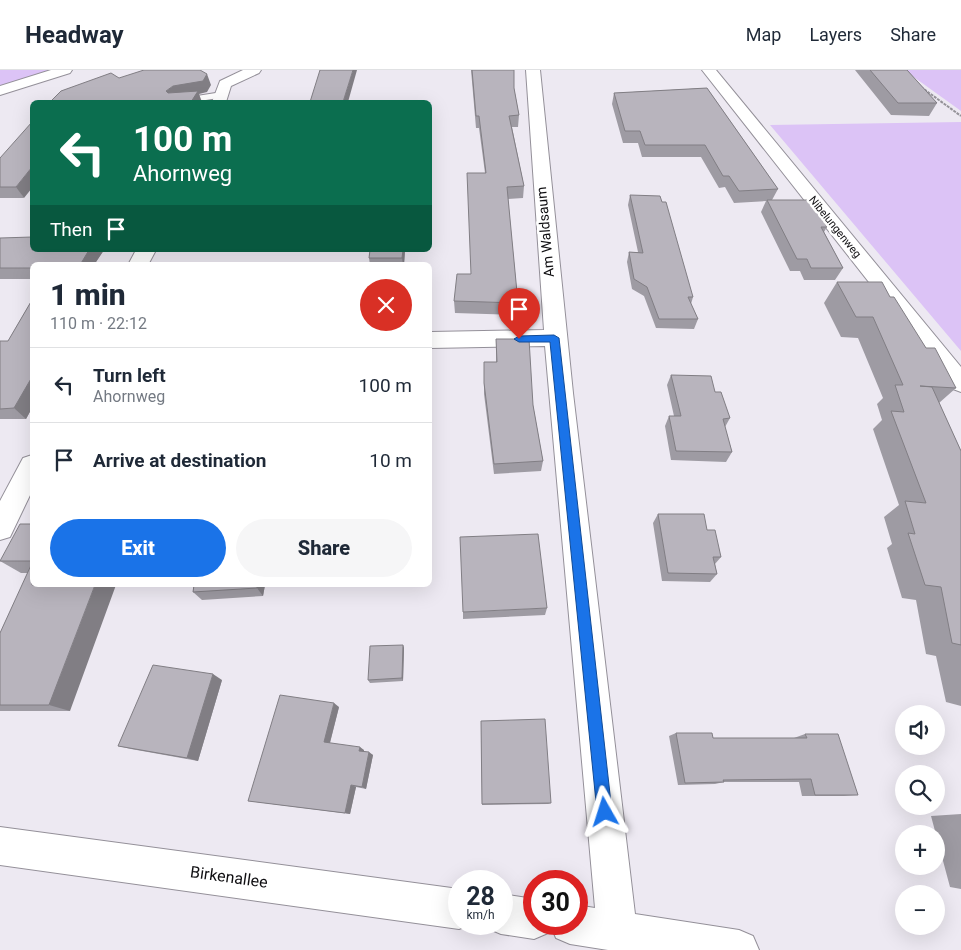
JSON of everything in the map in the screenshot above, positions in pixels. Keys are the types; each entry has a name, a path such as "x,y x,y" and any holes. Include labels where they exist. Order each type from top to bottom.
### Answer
{"street":[{"path":"0,91 65,70"},
{"path":"220,99 226,84 254,70"},
{"name":"Am Waldsaum","path":"533,70 554,338 617,930"},
{"name":"Nibelungenweg","path":"709,70 961,383"},
{"path":"432,340 554,338"},
{"path":"0,528 30,470"},
{"name":"Birkenallee","path":"0,846 448,907"},
{"path":"588,926 739,950"}],"lane":[{"path":"206,100 220,99"}],"path":[{"path":"914,82 961,116"}],"shaded area":[{"path":"0,70 50,70 0,86"},
{"path":"904,70 961,70 961,111"},
{"path":"961,122 961,351 770,125"}],"building":[{"path":"144,70 200,70 207,74 203,81 173,86 166,91 168,93 198,91 192,100 52,100 61,91 111,73 119,78"},
{"path":"320,70 353,70 344,100 311,100"},
{"path":"472,70 514,70 514,88 519,115 509,116 524,186 507,187 518,303 454,301 457,274 471,274 467,173 486,173 479,116 476,116"},
{"path":"870,70 907,70 937,103 898,103"},
{"path":"707,88 778,189 739,191 729,176 723,176 705,145 645,145 640,131 625,131 614,93"},
{"path":"30,124 30,170 16,187 0,187 0,158"},
{"path":"630,195 660,196 662,202 666,202 693,297 688,297 698,319 659,319 647,287 634,279 629,252 643,253"},
{"path":"767,200 811,200 827,227 821,227 843,268 811,268 807,259 797,259"},
{"path":"30,237 30,252 88,252 82,262 30,262 30,268 0,268 0,238"},
{"path":"370,252 403,252 402,258 369,258"},
{"path":"837,282 882,282 890,297 894,297 926,348 935,348 956,388 920,386 932,387 961,451 961,645 952,643 941,587 925,585 908,533 915,534 905,501 926,503 891,411 904,412 895,385 903,385 873,317 856,317"},
{"path":"30,303 30,380 14,408 0,409 0,341 8,341"},
{"path":"496,339 529,339 533,405 543,461 494,464 484,383 484,362 497,362"},
{"path":"671,375 711,376 715,392 721,392 730,418 723,419 732,452 676,451 669,416 681,416"},
{"path":"658,514 704,514 707,530 715,530 721,557 713,557 717,574 668,573"},
{"path":"20,524 30,524 30,561 0,561"},
{"path":"538,534 547,608 463,612 460,537"},
{"path":"30,567 30,587 94,587 49,705 0,705 0,633"},
{"path":"194,587 257,587 257,588 193,592"},
{"path":"403,645 402,678 368,680 370,646"},
{"path":"153,665 213,674 187,758 118,746"},
{"path":"280,695 334,703 324,742 360,747 359,751 369,752 362,787 351,785 345,813 248,801"},
{"path":"545,719 551,803 482,804 481,721"},
{"path":"676,733 712,733 713,738 807,738 805,734 838,734 858,795 815,795 811,779 723,780 724,782 685,783"}],"route":[{"path":"519,339 554,338 605,812"}]}
